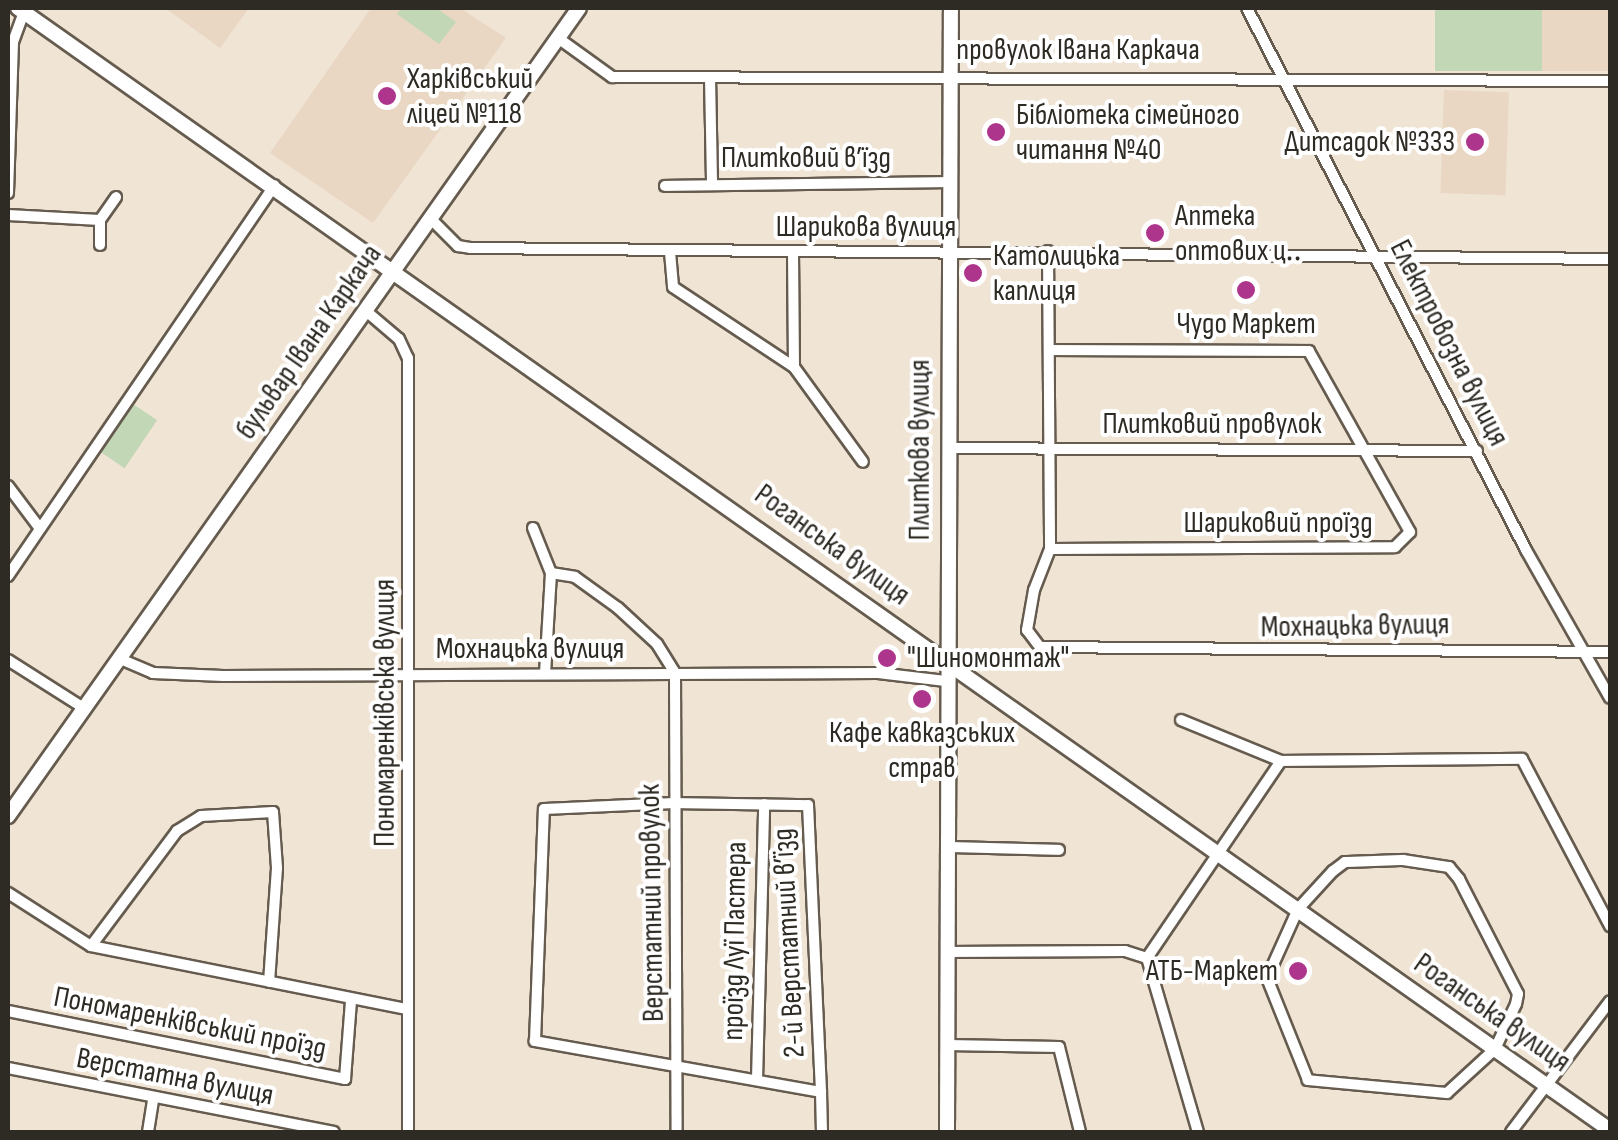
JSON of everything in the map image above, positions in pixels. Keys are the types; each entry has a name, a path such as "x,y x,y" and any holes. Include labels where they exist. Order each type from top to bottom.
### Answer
{"street":[{"name":"бульвар Івана Каркача","path":"8,816 579,8"},
{"name":"Плиткова вулиця","path":"946,1132 951,8"},
{"name":"Електровозна вулиця","path":"1247,8 1578,648 1610,698"},
{"name":"Роганська вулиця","path":"21,10 395,269 1610,1130"},
{"path":"8,194 13,42 21,10"},
{"name":"провулок Івана Каркача","path":"558,38 612,76 1610,80"},
{"path":"710,77 712,184"},
{"name":"Плитковий в’їзд","path":"665,186 948,182"},
{"path":"8,576 38,526 275,185"},
{"path":"100,246 100,220 116,197"},
{"path":"8,215 100,220"},
{"name":"Шарикова вулиця","path":"432,220 458,246 470,248 1376,253 1610,259"},
{"path":"1048,251 1050,549"},
{"path":"670,252 673,287 794,367 863,462"},
{"path":"793,252 794,367"},
{"name":"Пономаренківська вулиця","path":"366,311 399,339 408,358 408,1132"},
{"name":"Шариковий проїзд","path":"1049,350 1309,350 1368,448 1410,532 1395,547 1050,549"},
{"name":"Плитковий провулок","path":"948,448 1477,451"},
{"path":"8,486 38,526"},
{"path":"532,528 551,573 545,674"},
{"name":"Мохнацька вулиця","path":"1050,549 1034,590 1028,630 1040,647 1284,653 1578,648 1610,652"},
{"path":"551,573 575,577 618,608 657,644 676,674"},
{"name":"Мохнацька вулиця","path":"118,658 153,673 878,672 946,680"},
{"path":"8,660 82,707"},
{"name":"Верстатний провулок","path":"676,674 677,1132"},
{"path":"1181,720 1281,761 1522,759 1610,926"},
{"path":"1198,1132 1147,958 1215,849 1281,761"},
{"name":"2-й Верстатний в’їзд","path":"821,1092 535,1041 544,809 675,803 808,806 821,1092 822,1132"},
{"name":"проїзд Луї Пастера","path":"757,1080 764,804"},
{"path":"90,946 178,831 201,816 273,812 277,868 269,982"},
{"path":"946,847 1059,850"},
{"path":"1345,862 1448,866 1518,994 1495,1049 1448,1094 1308,1080 1267,978 1298,909 1345,862"},
{"path":"8,892 90,946 406,1009"},
{"path":"946,952 1125,951 1147,958"},
{"name":"Пономаренківський проїзд","path":"8,1012 345,1079 351,1001"},
{"path":"1511,1132 1610,1002"},
{"path":"948,1044 1059,1047 1080,1132"},
{"name":"Верстатна вулиця","path":"8,1068 153,1102 334,1132"},
{"path":"148,1132 153,1102"}],"shaded area":[{"path":"165,8 249,8 220,48"},
{"name":"Харківський ліцей №118","path":"371,8 460,8 506,38 373,223 270,153"},
{"path":"1435,8 1610,8 1610,71 1435,71"},
{"name":"Дитсадок №333","path":"1444,90 1509,92 1505,195 1440,193"}],"green space":[{"path":"402,8 436,8 456,22 439,44 397,14"},
{"path":"1435,8 1542,8 1542,71 1435,71"},
{"path":"133,404 157,420 125,468 101,452"}],"place":[{"name":"Харківський ліцей №118","path":"387,96"},
{"name":"Бібліотека сімейного читання №40","path":"996,132"},
{"name":"Дитсадок №333","path":"1475,142"},
{"name":"Аптека оптових ц‥","path":"1155,233"},
{"name":"Католицька каплиця","path":"973,273"},
{"name":"Чудо Маркет","path":"1246,290"},
{"name":"\"Шиномонтаж\"","path":"887,658"},
{"name":"Кафе кавказських страв","path":"922,699"},
{"name":"АТБ-Маркет","path":"1298,971"}]}
